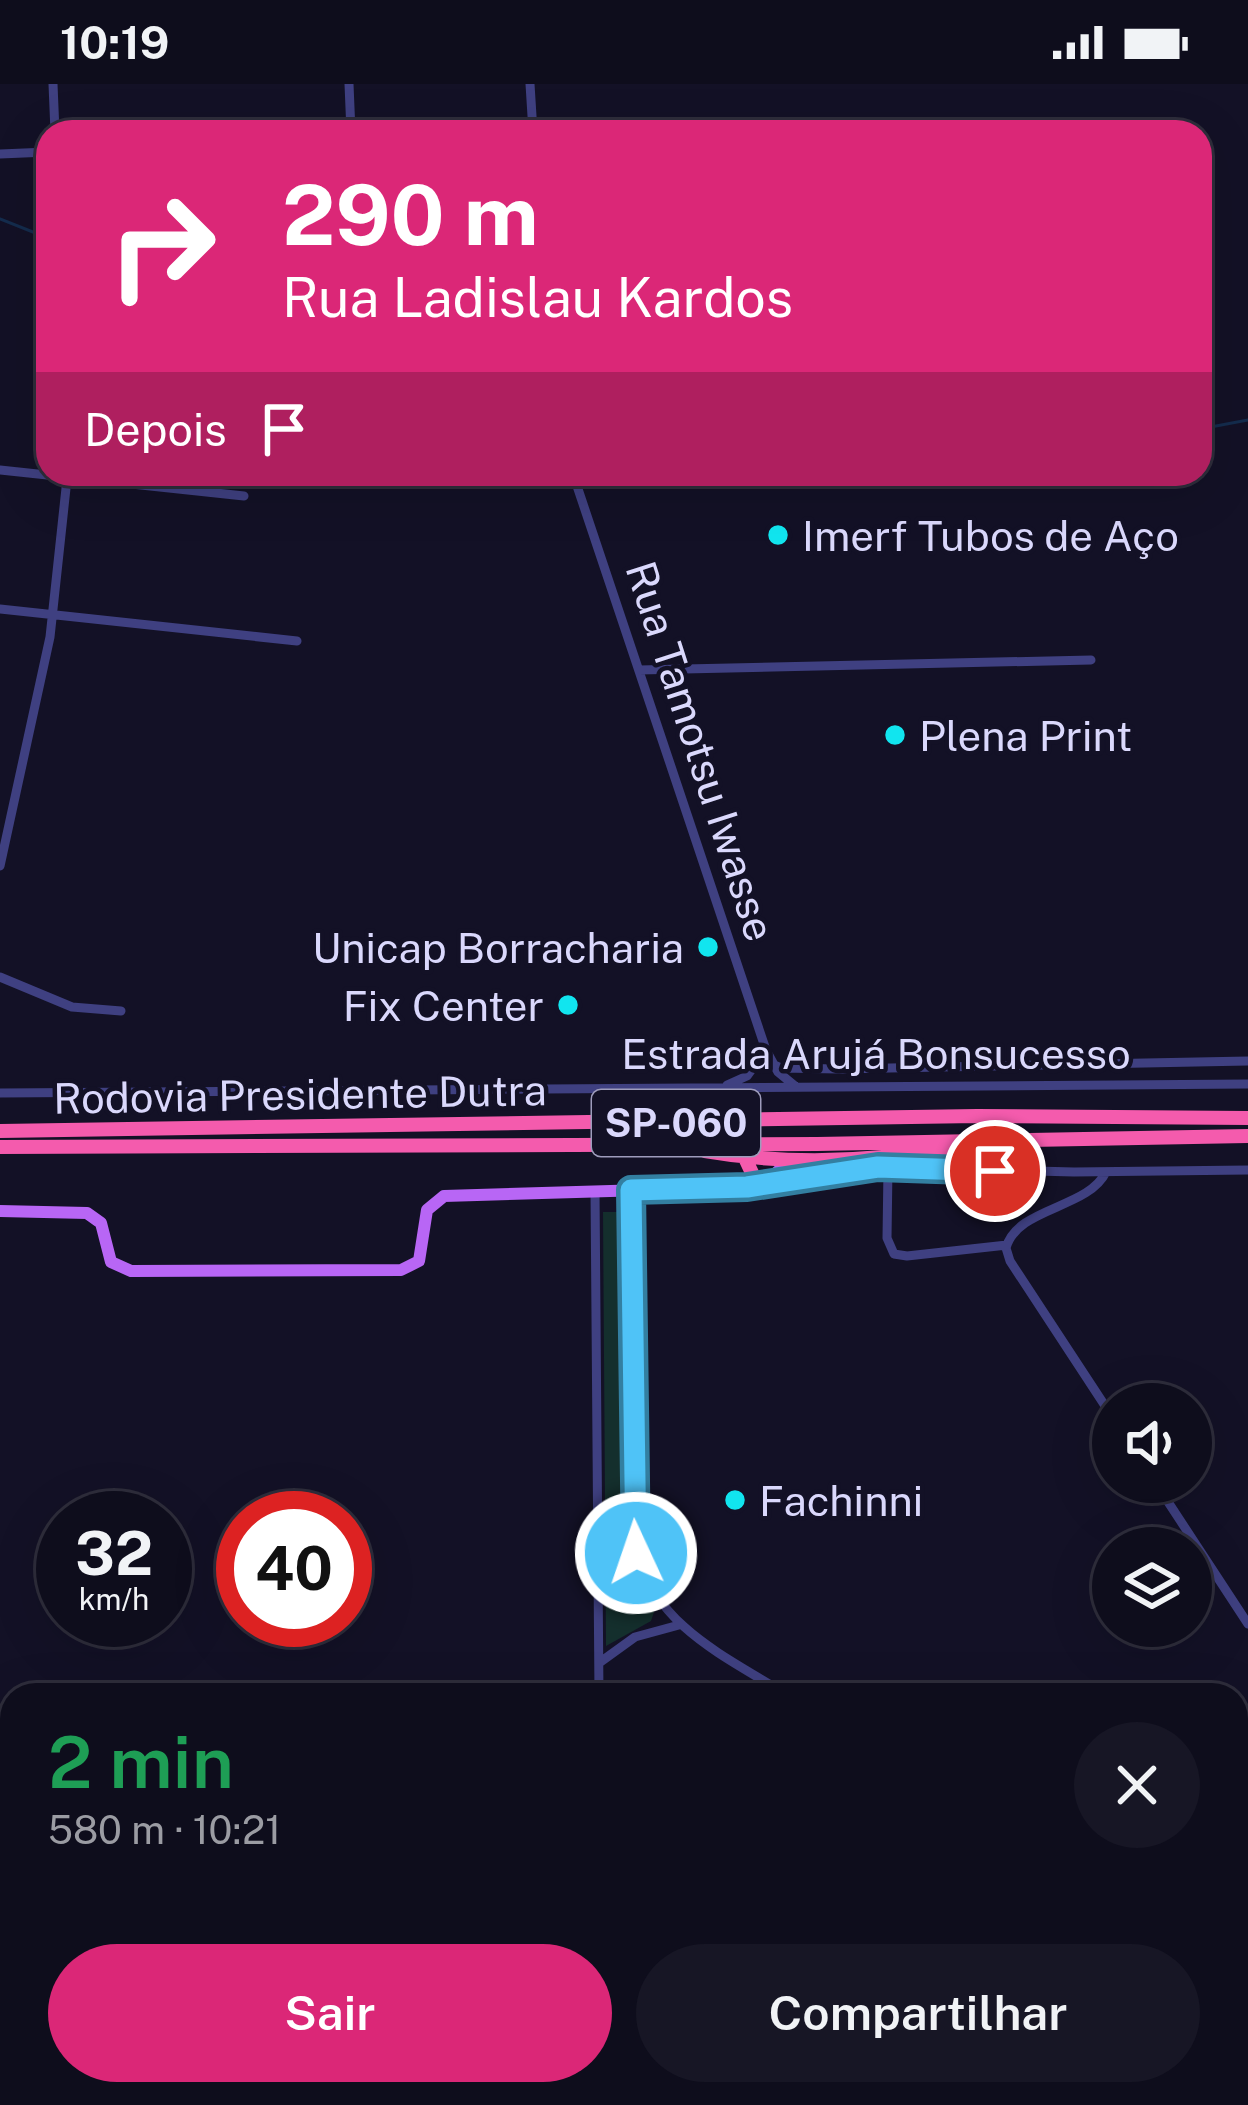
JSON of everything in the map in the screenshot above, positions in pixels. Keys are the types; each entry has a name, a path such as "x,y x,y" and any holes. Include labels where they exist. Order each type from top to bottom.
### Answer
{"highway":[{"name":"Rodovia Presidente Dutra","path":"0,1131 977,1116 1248,1118"},
{"name":"Rodovia Presidente Dutra","path":"0,1147 661,1145 1248,1136"},
{"path":"661,1145 745,1158 915,1154 992,1141"},
{"path":"883,1168 915,1154"},
{"path":"745,1158 752,1175 747,1187"}],"main road":[{"path":"0,1211 87,1213 101,1223 111,1262 131,1271 401,1270 419,1261 427,1210 444,1196 747,1187 767,1183 778,1171 883,1168"}],"street":[{"path":"53,84 54,120"},
{"path":"350,84 351,120"},
{"path":"530,84 532,120"},
{"path":"0,154 36,152"},
{"path":"0,470 36,475"},
{"path":"0,866 53,616 66,486"},
{"path":"140,486 244,496"},
{"name":"Rua Tamotsu Iwasse","path":"578,486 766,1050 795,1087"},
{"path":"0,609 297,641"},
{"path":"639,670 1091,660"},
{"path":"0,977 72,1007 121,1011"},
{"path":"726,1086 747,1076 766,1050"},
{"path":"774,1065 839,1069 1248,1061"},
{"name":"Estrada Arujá Bonsucesso","path":"0,1093 1248,1084"},
{"path":"1007,1245 894,1254 887,1238 883,1168 1248,1170"},
{"path":"1067,1201 1074,1172"},
{"path":"1092,1386 1010,1261 1007,1245 1016,1232 1095,1187 1106,1172"},
{"path":"631,1190 633,1535 644,1578 679,1625 768,1683"},
{"path":"595,1191 599,1683"},
{"path":"1169,1503 1248,1624"},
{"path":"599,1663 635,1637 679,1625"}],"green space":[{"path":"603,1212 621,1212 625,1555 654,1612 651,1621 606,1646"}],"waterway":[{"path":"0,219 36,233"},
{"path":"1212,427 1248,420"}],"place":[{"name":"Imerf Tubos de Aço","path":"778,535"},
{"name":"Plena Print","path":"895,735"},
{"name":"Unicap Borracharia","path":"708,947"},
{"name":"Fix Center","path":"568,1005"},
{"name":"Fachinni","path":"735,1500"}],"route":[{"path":"636,1553 631,1190 747,1187 878,1167 995,1171"}]}
